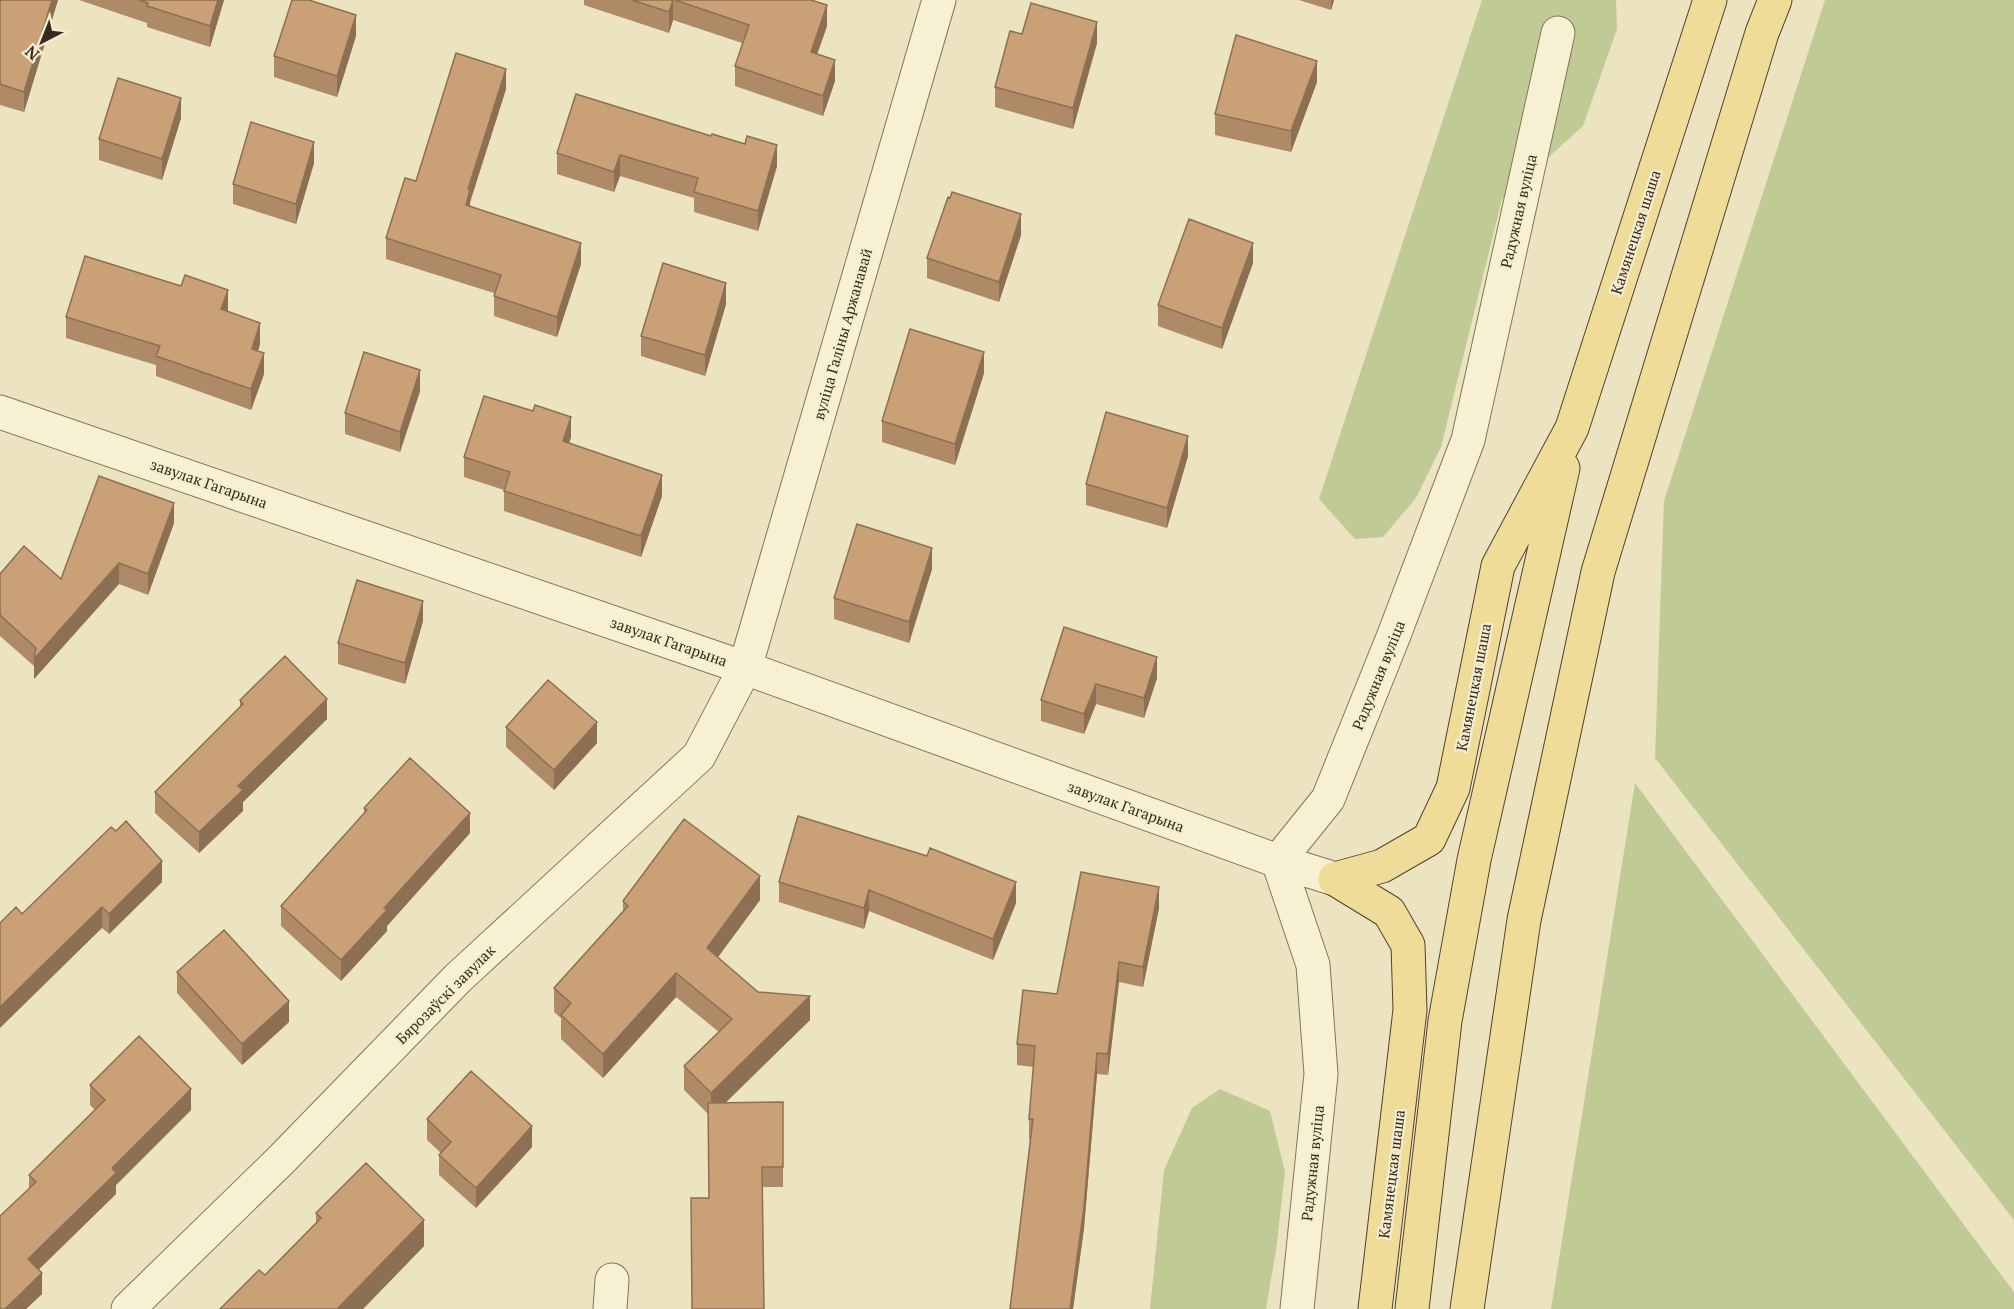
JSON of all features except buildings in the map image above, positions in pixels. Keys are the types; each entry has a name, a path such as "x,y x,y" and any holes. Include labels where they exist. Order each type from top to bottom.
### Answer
{"main road":[{"name":"Камянецкая шаша","path":"1335,879 1382,866 1429,838 1453,788 1498,566 1572,428 1710,0"},
{"path":"1467,1309 1524,920 1598,572 1762,33 1775,0"},
{"path":"1412,1309 1445,1021 1474,860 1572,428"},
{"name":"Камянецкая шаша","path":"1335,879 1389,912 1408,945 1410,1010 1375,1309"}],"street":[{"name":"вуліца Галіны Аржанавай","path":"745,668 939,0"},
{"name":"Радужная вуліца","path":"1297,1309 1321,1074 1313,965 1278,861 1328,799 1468,440 1558,33"},
{"name":"завулак Гагарына","path":"0,411 745,668 1278,861 1335,879"},
{"name":"Бярозаўскі завулак","path":"128,1309 280,1161 458,978 699,756 745,668"}],"green space":[{"path":"1482,0 1616,0 1617,29 1583,126 1502,199 1441,447 1416,498 1383,537 1355,539 1319,499"},
{"path":"1825,0 2014,0 2014,1220 1655,758 1664,501"},
{"path":"1635,783 2014,1292 2014,1309 1551,1309"},
{"path":"1220,1089 1270,1111 1285,1172 1276,1250 1266,1309 1150,1309 1164,1170 1192,1108"}]}
